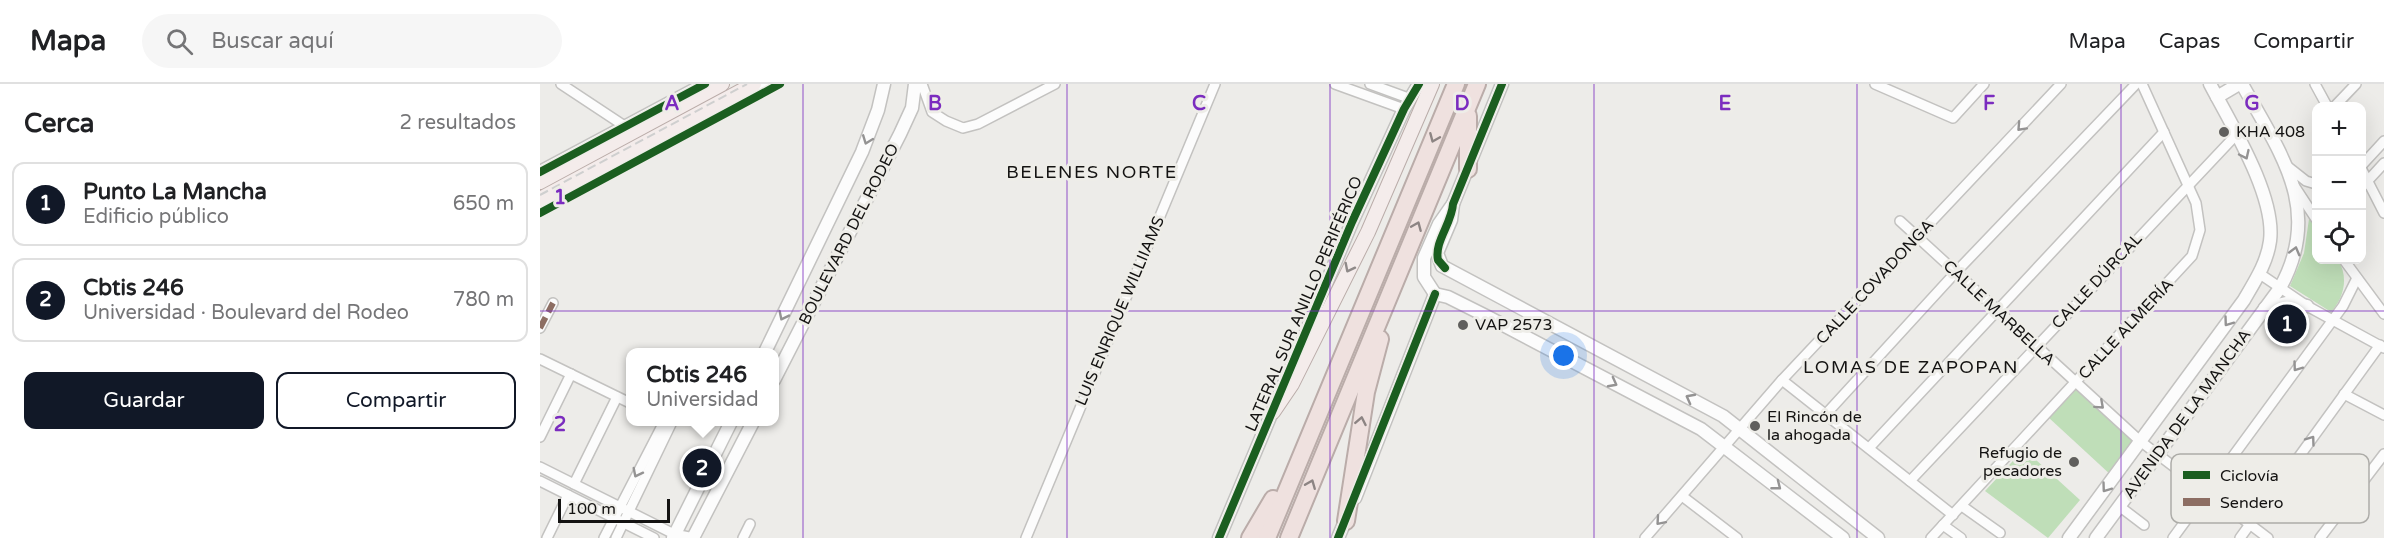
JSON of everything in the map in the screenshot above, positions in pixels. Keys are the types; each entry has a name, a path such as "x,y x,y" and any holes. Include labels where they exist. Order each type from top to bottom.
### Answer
{"highway":[{"path":"1267,538 1456,84"},
{"path":"1289,538 1476,84"},
{"path":"1468,169 1470,102"},
{"path":"1346,521 1370,374 1404,258"},
{"path":"1250,538 1276,494 1364,305"}],"main road":[{"path":"540,182 722,84"},
{"path":"540,199 754,84"},
{"path":"1273,412 1292,384 1386,195 1432,84"},
{"path":"648,115 675,109"}],"street":[{"path":"561,84 626,127"},
{"path":"540,172 705,84"},
{"path":"540,210 774,84"},
{"name":"BOULEVARD DEL RODEO","path":"767,348 862,152 878,110 884,84"},
{"name":"BOULEVARD DEL RODEO","path":"779,370 912,108 915,84"},
{"path":"922,84 929,108"},
{"path":"912,108 929,108 955,126 970,127 1055,84"},
{"name":"LUIS ENRIQUE WILLIIAMS","path":"1026,538 1215,84"},
{"path":"1335,84 1408,104"},
{"path":"1370,84 1408,104"},
{"name":"LATERAL SUR ANILLO PERIFÉRICO","path":"1219,538 1352,222 1419,84"},
{"path":"1502,84 1453,204 1439,224 1423,264 1424,277 1435,294 1448,297 1488,317 1701,429 1725,445 1843,538"},
{"path":"1875,84 1953,118 1984,84"},
{"name":"CALLE COVADONGA","path":"1645,538 1782,380 2061,84"},
{"path":"1826,414 1956,272 2136,84"},
{"name":"CALLE ALMERÍA","path":"1931,538 2192,256 2200,230 2200,217 2142,84"},
{"name":"AVENIDA DE LA MANCHA","path":"2069,538 2244,300 2260,273 2266,256 2270,227 2265,200 2210,84"},
{"path":"2217,97 2240,84"},
{"name":"AVENIDA DE LA MANCHA","path":"2096,538 2280,288 2288,273 2298,241 2299,208 2295,187 2287,166 2240,84"},
{"path":"2315,84 2325,102"},
{"path":"2339,102 2356,84"},
{"path":"1869,448 2164,132"},
{"name":"CALLE DÚRCAL","path":"1910,481 2236,135"},
{"path":"2366,160 2384,141"},
{"path":"2366,182 2384,163"},
{"path":"2287,166 2306,181 2312,183"},
{"path":"2295,187 2312,213"},
{"path":"2366,187 2384,213"},
{"path":"1453,204 1449,225 1437,253 1438,261 1445,268 1693,400 1740,428 1878,538"},
{"name":"CALLE MARBELLA","path":"1900,221 2075,383 2171,466"},
{"path":"2347,264 2384,314"},
{"path":"2260,273 2307,306 2382,346 2301,454"},
{"path":"2233,454 2331,319 2343,306 2357,278"},
{"path":"1338,538 1435,294"},
{"path":"1488,317 1488,303 1500,297"},
{"path":"540,328 553,303"},
{"path":"2265,308 2286,303 2307,306"},
{"path":"540,359 626,401"},
{"path":"540,437 571,374"},
{"path":"1782,380 1953,515"},
{"path":"2344,394 2384,415"},
{"path":"574,484 617,397"},
{"path":"604,538 667,426"},
{"path":"616,538 667,426"},
{"path":"674,536 729,426"},
{"path":"540,467 674,536 693,538 751,426"},
{"path":"2369,474 2384,454"},
{"path":"540,481 654,538"},
{"path":"547,538 568,495"},
{"path":"1682,496 1725,535 1737,538"},
{"path":"1962,506 2000,533"},
{"path":"2119,506 2144,525"},
{"path":"2173,538 2184,523"},
{"path":"2320,538 2331,523"},
{"path":"742,538 750,524"},
{"path":"2240,538 2250,524"},
{"name":"CALLE MARBELLA","path":"2250,524 2268,538"},
{"path":"1943,525 1961,538"}],"green space":[{"path":"2309,219 2312,222 2312,264 2340,264 2343,273 2342,294 2331,312 2290,286 2304,253"},
{"path":"2075,386 2136,442 2112,476 2048,417"},
{"path":"2024,449 2080,500 2048,538 1985,491"}],"railway":[{"path":"540,195 747,84"}],"marked path":[{"path":"540,328 553,303"}],"cycle path":[{"path":"540,172 705,84"},
{"path":"540,213 780,84"},
{"path":"1219,538 1352,222 1404,109 1419,84"},
{"path":"1445,268 1438,260 1437,253 1441,239 1502,84"},
{"path":"1338,538 1435,294"}],"place":[{"name":"KHA 408","path":"2224,132"},
{"name":"Punto La Mancha","path":"2287,324"},
{"name":"VAP 2573","path":"1463,325"},
{"name":"El Rincón de la ahogada","path":"1755,426"},
{"name":"Refugio de pecadores","path":"2074,462"},
{"name":"Cbtis 246","path":"702,468"}],"district":[{"name":"BELENES NORTE","path":"1092,172"},
{"name":"LOMAS DE ZAPOPAN","path":"1911,367"}]}
